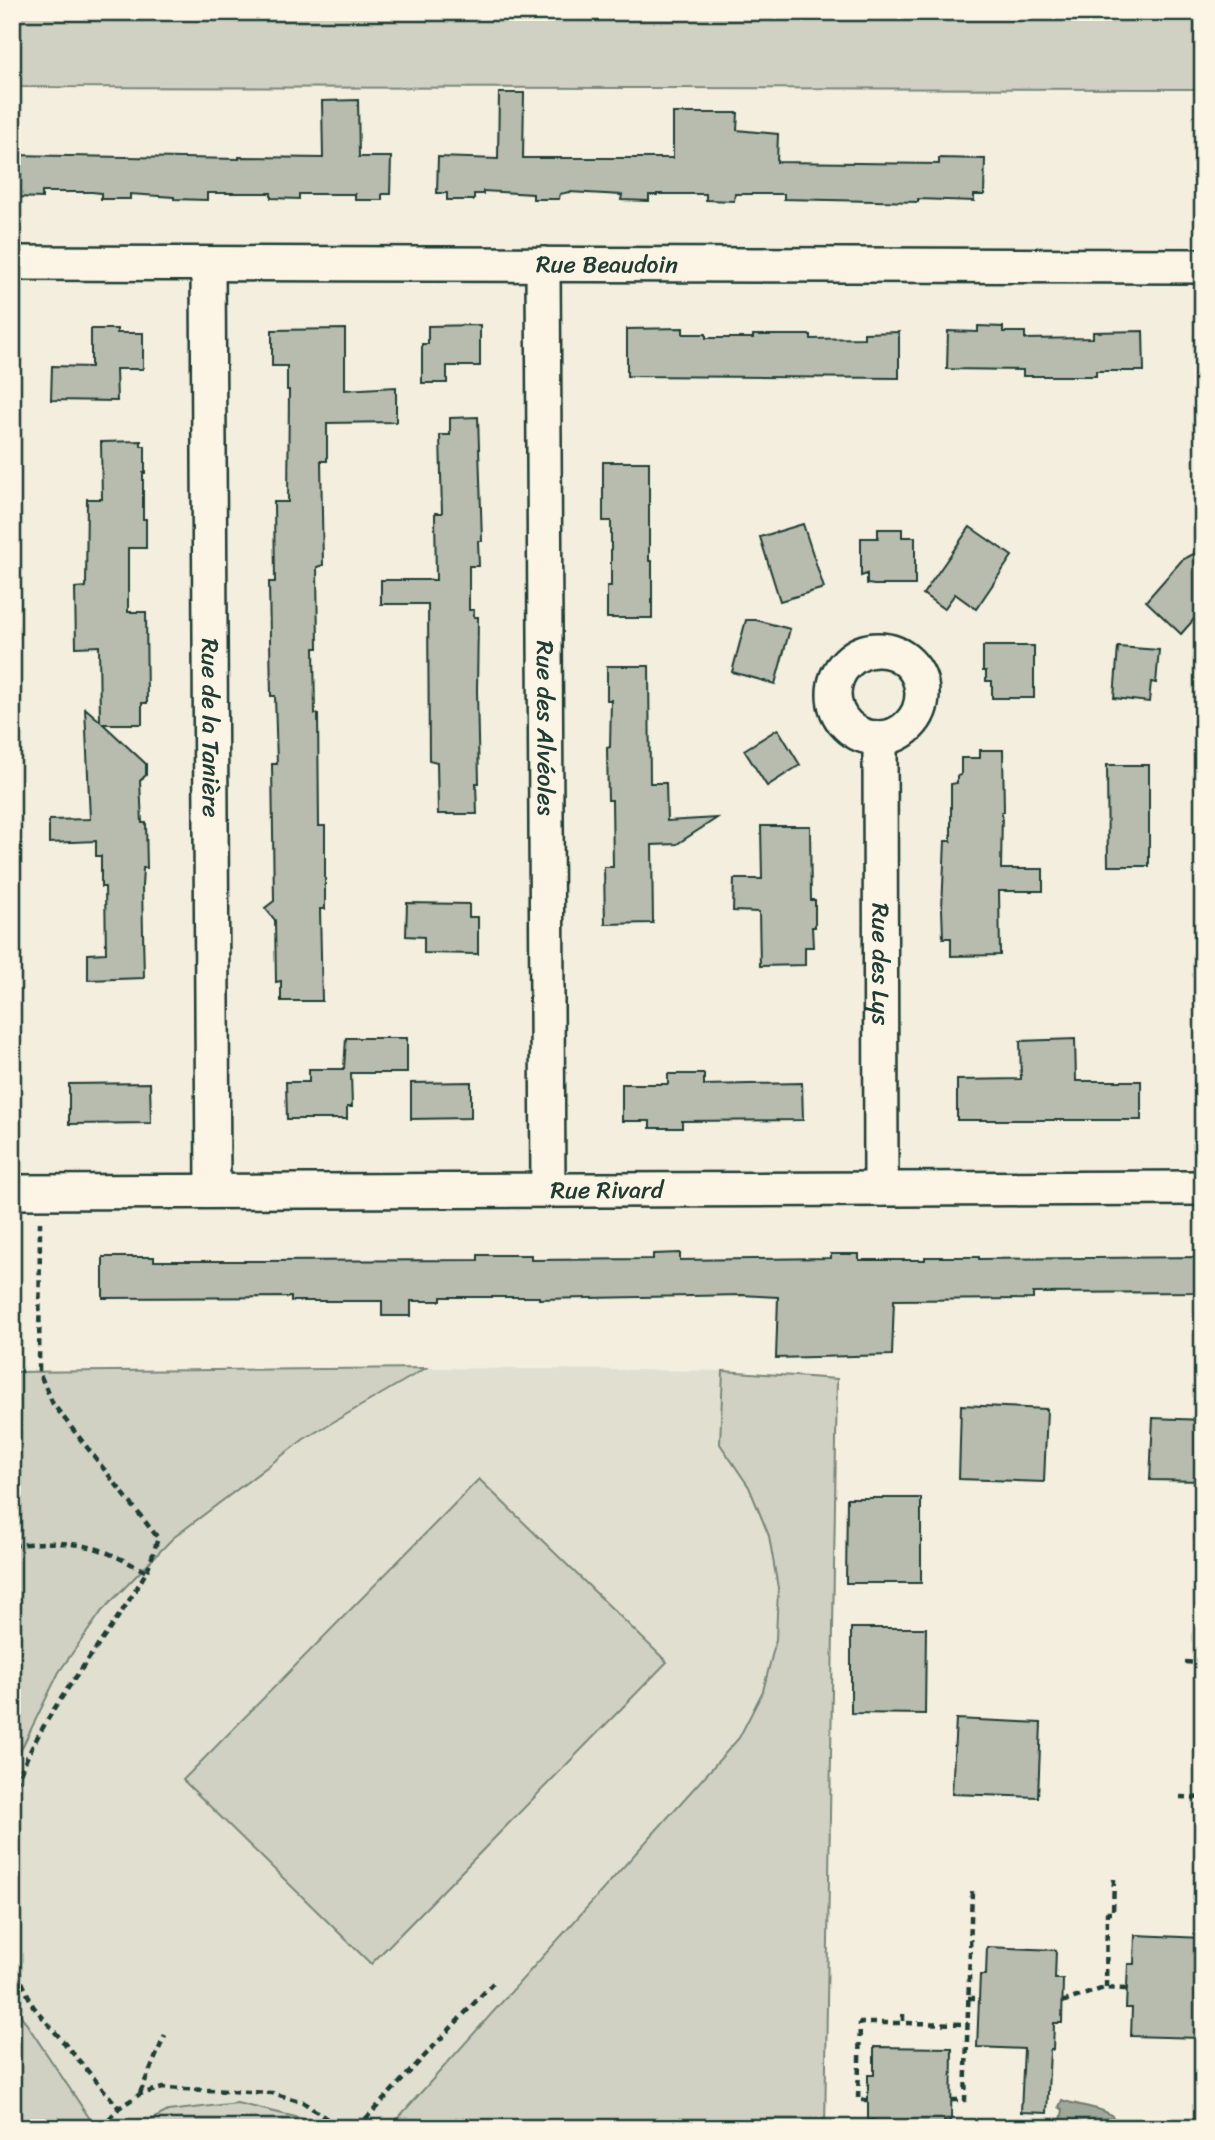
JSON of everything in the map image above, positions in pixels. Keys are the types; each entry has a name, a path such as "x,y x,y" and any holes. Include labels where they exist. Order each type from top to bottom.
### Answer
{"street":[{"name":"Rue Beaudoin","path":"12,263 1203,266"},
{"name":"Rue de la Tanière","path":"208,264 213,1191"},
{"name":"Rue des Alvéoles","path":"543,264 548,1190"},
{"name":"Rue des Lys","path":"880,738 881,1189"},
{"name":"Rue Rivard","path":"26,1192 1203,1188"}],"path":[{"path":"12,1797 18,1779 57,1702 146,1572 158,1538 52,1404 39,1372 26,1192"},
{"path":"1196,1540 1197,1480"},
{"path":"12,1546 78,1544 104,1551 146,1572"},
{"path":"1185,1662 1203,1662"},
{"path":"1180,1797 1203,1798"},
{"path":"1106,1988 1107,1913 1113,1913 1114,1878"},
{"path":"951,2100 965,2100 972,1890"},
{"path":"12,1960 33,2006 119,2108"},
{"path":"357,2128 493,1983"},
{"path":"1062,2002 1106,1988 1127,1989"},
{"path":"968,1998 979,1998"},
{"path":"903,2014 903,2023"},
{"path":"868,2100 859,2100 860,2023 968,2024"},
{"path":"140,2094 165,2035"},
{"path":"101,2128 119,2108 140,2094 163,2088 272,2092 303,2102 337,2128"}],"shaded area":[{"path":"12,12 1203,12 1203,89 12,87"},
{"path":"426,1368 723,1371 837,1379 825,2128 12,2128 12,1372"},
{"path":"426,1368 304,1439 173,1538 102,1611 59,1672 12,1768 12,1372"},
{"path":"723,1371 837,1379 825,2128 389,2128 739,1738 763,1691 776,1640 778,1588 769,1536 749,1487 720,1444"},
{"path":"479,1479 667,1662 371,1964 183,1780"},
{"path":"12,2002 96,2128 12,2128"},
{"path":"1062,2100 1109,2114 1113,2117 1113,2128 1063,2128 1063,2110 1059,2107"},
{"path":"237,2103 304,2119 316,2128 135,2128 168,2111"}],"building":[{"path":"499,93 524,93 523,158 673,158 673,113 738,113 737,130 778,134 777,162 939,164 939,158 985,159 984,195 974,195 974,201 918,199 918,202 784,199 784,194 735,194 734,201 706,200 706,194 657,194 649,195 649,201 621,200 622,195 569,192 560,194 559,199 533,199 533,194 483,191 483,194 474,194 474,200 447,200 447,193 437,193 438,157 498,159"},
{"path":"358,100 359,157 391,157 390,194 382,194 382,200 355,200 355,194 299,194 299,199 271,198 271,193 207,193 207,200 130,194 130,199 101,199 101,193 42,192 42,198 15,197 16,191 12,190 12,155 323,158 322,101"},
{"path":"480,325 480,366 447,366 447,383 422,383 422,344 428,344 428,326"},
{"path":"978,326 1003,327 1003,332 1025,332 1025,339 1093,338 1093,332 1143,331 1144,371 1096,371 1096,376 1023,376 1023,370 947,369 948,331 978,332"},
{"path":"683,328 683,334 706,334 706,338 811,335 811,339 864,338 864,333 899,332 899,378 627,376 627,329"},
{"path":"91,329 143,333 143,369 116,369 117,401 51,400 52,366 91,367"},
{"path":"345,329 345,390 396,387 396,422 327,423 327,461 321,461 323,565 317,567 318,648 314,648 315,714 318,714 319,826 325,826 325,909 320,909 322,1001 281,1001 281,981 276,982 275,920 265,908 274,901 272,764 277,764 275,696 271,696 269,582 275,582 274,502 288,502 289,390 287,366 272,366 272,330"},
{"path":"478,417 482,541 478,541 479,566 469,566 469,610 474,610 474,617 478,617 477,814 438,814 437,762 429,760 428,604 381,604 381,580 436,580 435,513 442,513 440,435 450,435 450,418"},
{"path":"141,441 141,446 145,446 143,519 146,519 146,548 128,548 128,612 146,612 147,703 142,703 142,724 103,724 146,764 146,775 140,781 142,823 146,823 147,868 143,868 142,886 144,978 88,980 88,954 106,953 105,887 101,887 101,856 96,856 96,841 49,843 49,820 90,819 85,708 100,721 99,646 76,647 75,588 86,587 87,499 102,499 101,442"},
{"path":"603,462 649,462 652,618 607,618 607,586 611,586 611,521 603,521"},
{"path":"803,524 824,588 780,601 760,537"},
{"path":"970,527 1012,556 976,609 955,594 944,609 923,594"},
{"path":"878,529 902,529 902,537 915,537 915,585 867,584 867,574 861,576 861,538 878,538"},
{"path":"1203,549 1203,609 1181,634 1146,601 1182,560"},
{"path":"746,620 790,629 775,684 732,672"},
{"path":"983,646 1034,646 1034,698 992,698 992,681 986,681 986,671 983,671"},
{"path":"1118,647 1159,650 1156,683 1151,682 1149,702 1114,698"},
{"path":"607,666 649,666 650,783 666,783 667,821 717,818 677,844 652,845 653,923 605,924 604,867 613,867 612,800 608,800 607,748 610,747 611,700 607,700"},
{"path":"778,729 800,765 767,786 744,750"},
{"path":"980,750 1003,750 1001,869 1043,869 1043,891 999,891 1000,955 951,956 951,938 943,938 942,908 945,841 951,841 951,784 957,783 957,776 961,775 961,758 980,758"},
{"path":"1107,765 1149,765 1149,866 1108,866"},
{"path":"761,826 810,826 811,900 815,900 815,927 812,927 813,947 805,947 805,965 760,966 759,912 733,911 734,879 762,879"},
{"path":"407,903 469,904 469,917 478,917 478,954 424,953 424,937 406,936"},
{"path":"346,1038 407,1038 407,1073 351,1073 352,1107 347,1107 347,1119 287,1119 286,1082 309,1082 309,1069 344,1069"},
{"path":"1075,1039 1076,1081 1141,1081 1141,1120 957,1120 957,1080 1021,1079 1020,1041"},
{"path":"668,1074 704,1074 704,1085 802,1083 803,1120 682,1121 682,1128 650,1128 650,1121 622,1121 622,1084 668,1084"},
{"path":"471,1082 471,1118 411,1119 411,1083"},
{"path":"150,1083 151,1123 69,1124 69,1084"},
{"path":"680,1253 680,1260 831,1258 831,1254 859,1254 859,1260 925,1260 925,1257 1203,1257 1203,1292 1033,1293 1033,1299 894,1300 892,1355 776,1358 778,1297 441,1297 441,1301 411,1301 411,1316 382,1316 382,1301 291,1301 291,1297 103,1298 103,1257 154,1257 154,1261 478,1260 478,1255 531,1255 531,1260 653,1259 653,1254"},
{"path":"961,1405 1047,1409 1044,1482 959,1479"},
{"path":"1153,1418 1203,1420 1203,1481 1150,1480"},
{"path":"847,1498 921,1498 921,1583 846,1583"},
{"path":"851,1628 926,1628 925,1714 851,1713"},
{"path":"956,1719 1041,1723 1038,1797 952,1794"},
{"path":"1135,1935 1203,1938 1203,2012 1200,2038 1131,2036 1132,2008 1126,2008 1128,1964 1134,1964"},
{"path":"987,1947 1056,1950 1055,1979 1063,1979 1062,2023 1054,2023 1047,2113 1021,2112 1024,2049 977,2047 980,1975 986,1975"},
{"path":"874,2047 952,2048 951,2121 944,2121 944,2128 874,2128 874,2120 868,2120 868,2075 874,2075"}]}
